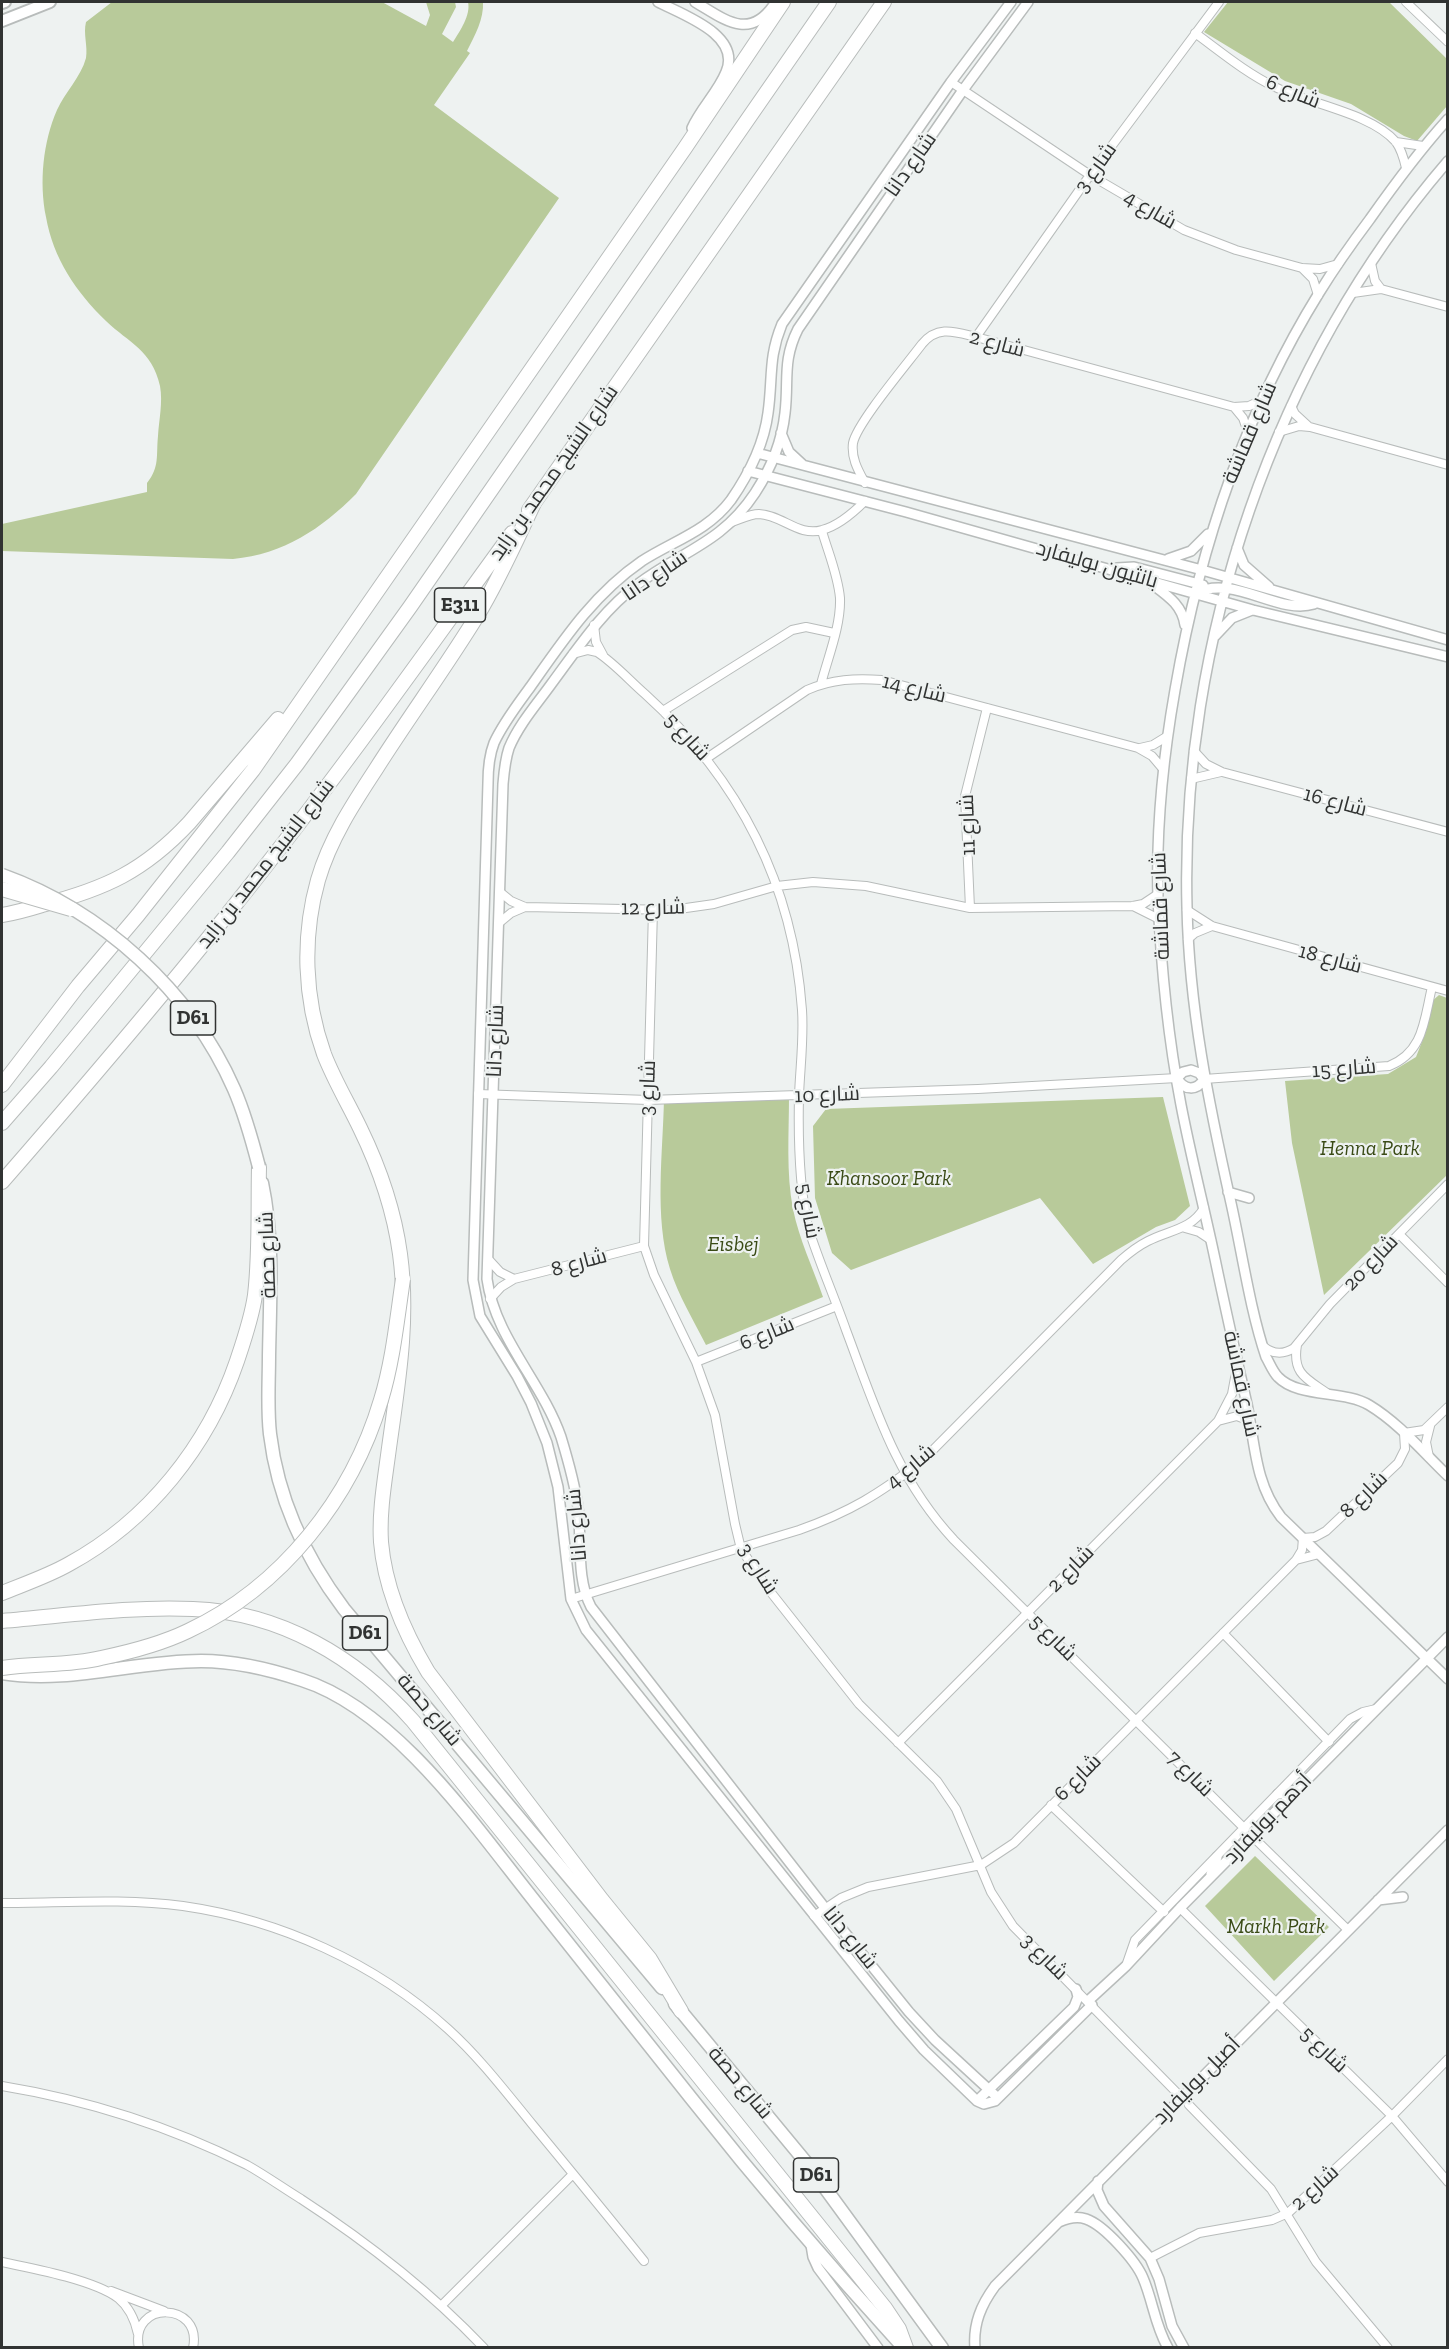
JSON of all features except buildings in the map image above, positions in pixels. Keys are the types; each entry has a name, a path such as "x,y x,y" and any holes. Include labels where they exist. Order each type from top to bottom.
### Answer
{"highway":[{"path":"2,1085 78,986 138,915 244,781 685,148 783,2"},
{"path":"704,120 740,77 793,2"},
{"name":"شارع الشيخ محمد بن زايد","path":"2,1123 183,906 297,764 410,607 829,2"},
{"name":"شارع الشيخ محمد بن زايد","path":"2,1182 76,1097 260,873 381,715 534,503 884,2"},
{"path":"534,503 477,616 403,727 338,831 327,855 312,904 308,929 308,981 317,1031 335,1079 379,1170 394,1224 403,1279 403,1346 382,1499 381,1543 397,1610 428,1672 602,1900 650,1959 681,2011"},
{"path":"2,915 85,894 105,886 159,852 189,823 319,672"},
{"path":"2,889 71,909"},
{"path":"2,906 44,905"},
{"path":"2,1593 68,1564 118,1531 162,1490 184,1464 207,1428 232,1375 245,1339 255,1296 259,1167"},
{"path":"2,1668 99,1659 169,1639 215,1617 241,1599 288,1558 328,1511 345,1484 368,1437 382,1398 389,1368 403,1279"},
{"path":"2,1621 159,1609 194,1609 228,1613 295,1632 339,1655 372,1679 413,1721 870,2289 892,2318 905,2348"}],"main road":[{"path":"2,21 50,2"},
{"name":"شارع حصة","path":"2,875 35,889 71,909 106,931 138,957 167,986 193,1018 215,1052 234,1089 249,1127 259,1167 269,1227 271,1256 268,1400 270,1432 283,1496 308,1556 344,1609 809,2166 942,2348"},
{"name":"شارع حصة","path":"2,1673 25,1676 65,1676 198,1661 239,1664 305,1681 346,1701 384,1727 465,1815 731,2149 811,2245 905,2348"}],"street":[{"path":"695,2 728,21 742,25 763,18 776,2"},
{"name":"شارع دانا","path":"977,2101 924,2050 586,1630 571,1599 563,1517 552,1458 531,1403 517,1376 485,1326 475,1298 473,1278 489,762 494,743 516,707 591,604 616,580 644,560 690,535 719,514 740,487 757,453 768,414 771,359 782,324 951,82 1011,2"},
{"name":"شارع دانا","path":"998,2098 935,2040 916,2019 825,1908 599,1620 585,1596 581,1574 578,1508 571,1471 560,1435 545,1400 495,1314 487,1280 502,784 509,748 528,716 594,625 636,586 659,569 701,546 731,523 744,508 765,476 781,433 787,396 787,360 798,328 963,90 1028,2"},
{"name":"شارع 3","path":"976,337 1090,175 1220,2"},
{"path":"1406,2 1448,42"},
{"path":"664,3 714,32 725,43 729,58 726,72 699,114 685,148"},
{"name":"شارع 6","path":"1195,33 1260,79 1294,96 1353,116 1377,128 1396,142 1423,146"},
{"name":"شارع 4","path":"951,82 1090,175 1160,217 1193,233 1236,250 1302,268 1320,269 1338,264"},
{"name":"شارع قماشة","path":"1448,119 1406,168 1318,295 1262,400 1211,530 1185,627 1167,737 1163,769 1158,894 1162,968 1177,1078 1250,1421 1258,1471 1266,1495 1281,1517 1448,1679"},
{"path":"1396,142 1406,168"},
{"name":"شارع قماشة","path":"1448,161 1371,262 1352,293 1279,432 1236,547 1212,640 1194,751 1187,910 1188,939 1204,1079 1266,1357 1279,1378 1302,1389 1362,1401 1371,1406 1404,1433 1448,1476"},
{"path":"1371,262 1375,281 1381,289"},
{"path":"1302,268 1313,279 1318,295"},
{"path":"1352,293 1381,289 1448,307"},
{"name":"شارع 2","path":"865,483 853,453 856,435 922,344 936,332 945,331 976,337 1234,407 1249,406 1262,400"},
{"path":"1291,406 1302,422 1310,427"},
{"path":"1234,407 1243,418 1248,432"},
{"path":"1279,432 1299,426 1310,427 1448,465"},
{"path":"781,433 789,452 804,466"},
{"name":"بانثيون بوليفارد","path":"757,453 1228,577 1448,640"},
{"name":"بانثيون بوليفارد","path":"748,471 1145,579 1197,589 1222,601 1253,610 1448,657"},
{"path":"731,523 760,514 804,530 822,531 845,518 865,501"},
{"path":"1162,560 1191,551 1203,542 1211,530"},
{"path":"821,684 840,610 839,590 822,531"},
{"path":"1236,547 1244,565 1274,590"},
{"path":"1112,569 1134,567 1197,589 1225,588 1301,606 1316,603"},
{"path":"1197,589 1214,585 1228,577"},
{"path":"1145,579 1178,605 1184,615 1185,627"},
{"path":"1212,640 1220,628 1232,618 1253,610"},
{"name":"شارع 5","path":"594,625 596,642 604,657 663,711 707,758 739,804 754,831 777,886 789,926 799,984 802,1041 799,1152 803,1207 814,1247 884,1429 905,1474 940,1525 1135,1720"},
{"path":"663,711 792,630 806,627 834,633"},
{"path":"572,655 588,650 604,657"},
{"name":"شارع 14","path":"707,758 794,697 821,684 862,678 882,680 1138,748 1152,756 1163,769"},
{"name":"شارع 11","path":"970,908 965,796 987,708"},
{"path":"1138,748 1153,745 1167,737"},
{"name":"شارع 16","path":"1194,751 1206,764 1222,772 1448,832"},
{"name":"شارع 16","path":"1191,779 1222,772"},
{"name":"شارع 12","path":"500,892 511,901 525,907 653,910 714,904 777,886 813,882 866,886 970,908 1134,906"},
{"path":"1134,906 1151,900 1158,894"},
{"path":"1134,906 1159,919"},
{"path":"499,923 511,913 525,907"},
{"name":"شارع 3","path":"653,910 644,1245 654,1275 696,1362 715,1415 741,1549 769,1590 859,1704 947,1795 981,1865 991,1892 1013,1926 1181,2097"},
{"name":"شارع 18","path":"1187,910 1212,926 1448,991"},
{"path":"1188,939 1212,926"},
{"name":"شارع 15","path":"1204,1079 1389,1066 1400,1061 1418,1043 1432,987"},
{"path":"1191,1070 1199,1072 1204,1079 1200,1085 1192,1088 1181,1085 1177,1078 1183,1072 1191,1070"},
{"name":"شارع 10","path":"478,1094 648,1100 1032,1087 1177,1078"},
{"name":"شارع 20","path":"1297,1345 1330,1304 1448,1184"},
{"path":"1228,1192 1248,1197"},
{"name":"شارع 4","path":"571,1599 741,1549 830,1519 887,1489 922,1461 1121,1260 1148,1241 1185,1228 1204,1208"},
{"path":"1185,1228 1199,1232 1211,1240"},
{"path":"1398,1234 1448,1283"},
{"name":"شارع 8","path":"490,1299 501,1287 514,1279 644,1245"},
{"path":"489,1260 500,1272 514,1279"},
{"name":"شارع 6","path":"696,1362 837,1306"},
{"path":"1263,1346 1274,1353 1281,1353 1290,1351 1297,1345"},
{"path":"1297,1345 1299,1371 1327,1393"},
{"name":"شارع 2","path":"898,1743 1218,1421 1232,1394 1238,1365"},
{"path":"1404,1433 1418,1432 1430,1426 1448,1407"},
{"path":"1218,1421 1237,1416 1250,1421"},
{"path":"1429,1457 1426,1442 1430,1426"},
{"name":"شارع 8","path":"1303,1538 1315,1538 1326,1531 1398,1463 1405,1449 1404,1433"},
{"name":"شارع 6","path":"814,1916 842,1898 873,1886 981,1865 1014,1843 1296,1560 1302,1550 1303,1538"},
{"path":"1296,1560 1319,1554"},
{"path":"1223,1633 1329,1742"},
{"name":"أدهم بوليفارد","path":"998,2098 1209,1878 1248,1832 1296,1790 1448,1637"},
{"path":"1126,1966 1135,1940 1217,1857 1248,1832 1278,1794 1357,1715 1376,1709"},
{"name":"شارع 7","path":"1135,1720 1348,1930"},
{"path":"1278,1794 1296,1790"},
{"path":"1051,1804 1164,1912"},
{"name":"أصيل بوليفارد","path":"975,2348 977,2318 984,2301 995,2286 1448,1830"},
{"path":"1209,1878 1217,1857"},
{"path":"1378,1900 1403,1897"},
{"path":"2,1904 135,1902 184,1906 256,1922 325,1948 390,1984 447,2028 481,2062 645,2261"},
{"name":"شارع 5","path":"1180,1908 1392,2116 1448,2182"},
{"path":"977,2101 1074,2007 1078,1996 1076,1989"},
{"name":"شارع 2","path":"1150,2258 1199,2233 1272,2220 1288,2213 1392,2116 1448,2059"},
{"path":"2,2086 58,2097 135,2119 190,2139 250,2167 356,2236 441,2306 484,2348"},
{"path":"977,2101 988,2104 998,2098"},
{"path":"1189,2105 1261,2177 1288,2213 1322,2270 1388,2348"},
{"path":"441,2306 573,2174"},
{"path":"1098,2181 1098,2190 1104,2206 1150,2258 1159,2279 1172,2326 1184,2348"},
{"path":"1057,2223 1067,2218 1078,2217 1089,2220 1130,2258 1146,2284 1160,2333 1168,2348"},
{"path":"811,2245 818,2268 878,2348"},
{"path":"2,2262 46,2272 177,2313 187,2321 200,2348"},
{"path":"100,2289 116,2297 129,2309 138,2334 139,2348"},
{"path":"138,2334 149,2317 165,2311"},
{"path":"193,2348 194,2338"}],"green space":[{"path":"112,2 382,2 426,26 430,15 426,2 455,2 456,7 442,34 453,42 462,28 469,7 468,2 483,2 480,21 467,51 470,53 434,105 559,198 356,494 315,529 269,552 233,559 2,551 2,524 147,492 147,483 156,466 161,399 156,374 139,348 106,321 67,274 49,232 44,204 44,162 52,122 86,58 86,22"},
{"path":"1228,2 1389,2 1447,59 1447,106 1417,141 1404,136 1351,104 1285,81 1204,32"},
{"name":"Henna Park","path":"1439,995 1447,998 1447,1175 1324,1295 1292,1143 1285,1081 1388,1074 1416,1057 1425,1034 1431,1002"},
{"name":"Eisbej","path":"789,1097 789,1167 793,1209 802,1242 823,1297 706,1345 677,1288 665,1249 661,1207 664,1098"},
{"name":"Khansoor Park","path":"1163,1097 1190,1206 1175,1220 1156,1227 1093,1264 1040,1198 851,1270 832,1253 815,1198 813,1126 826,1109"},
{"name":"Markh Park","path":"1255,1856 1329,1927 1274,1981 1205,1906"}]}
